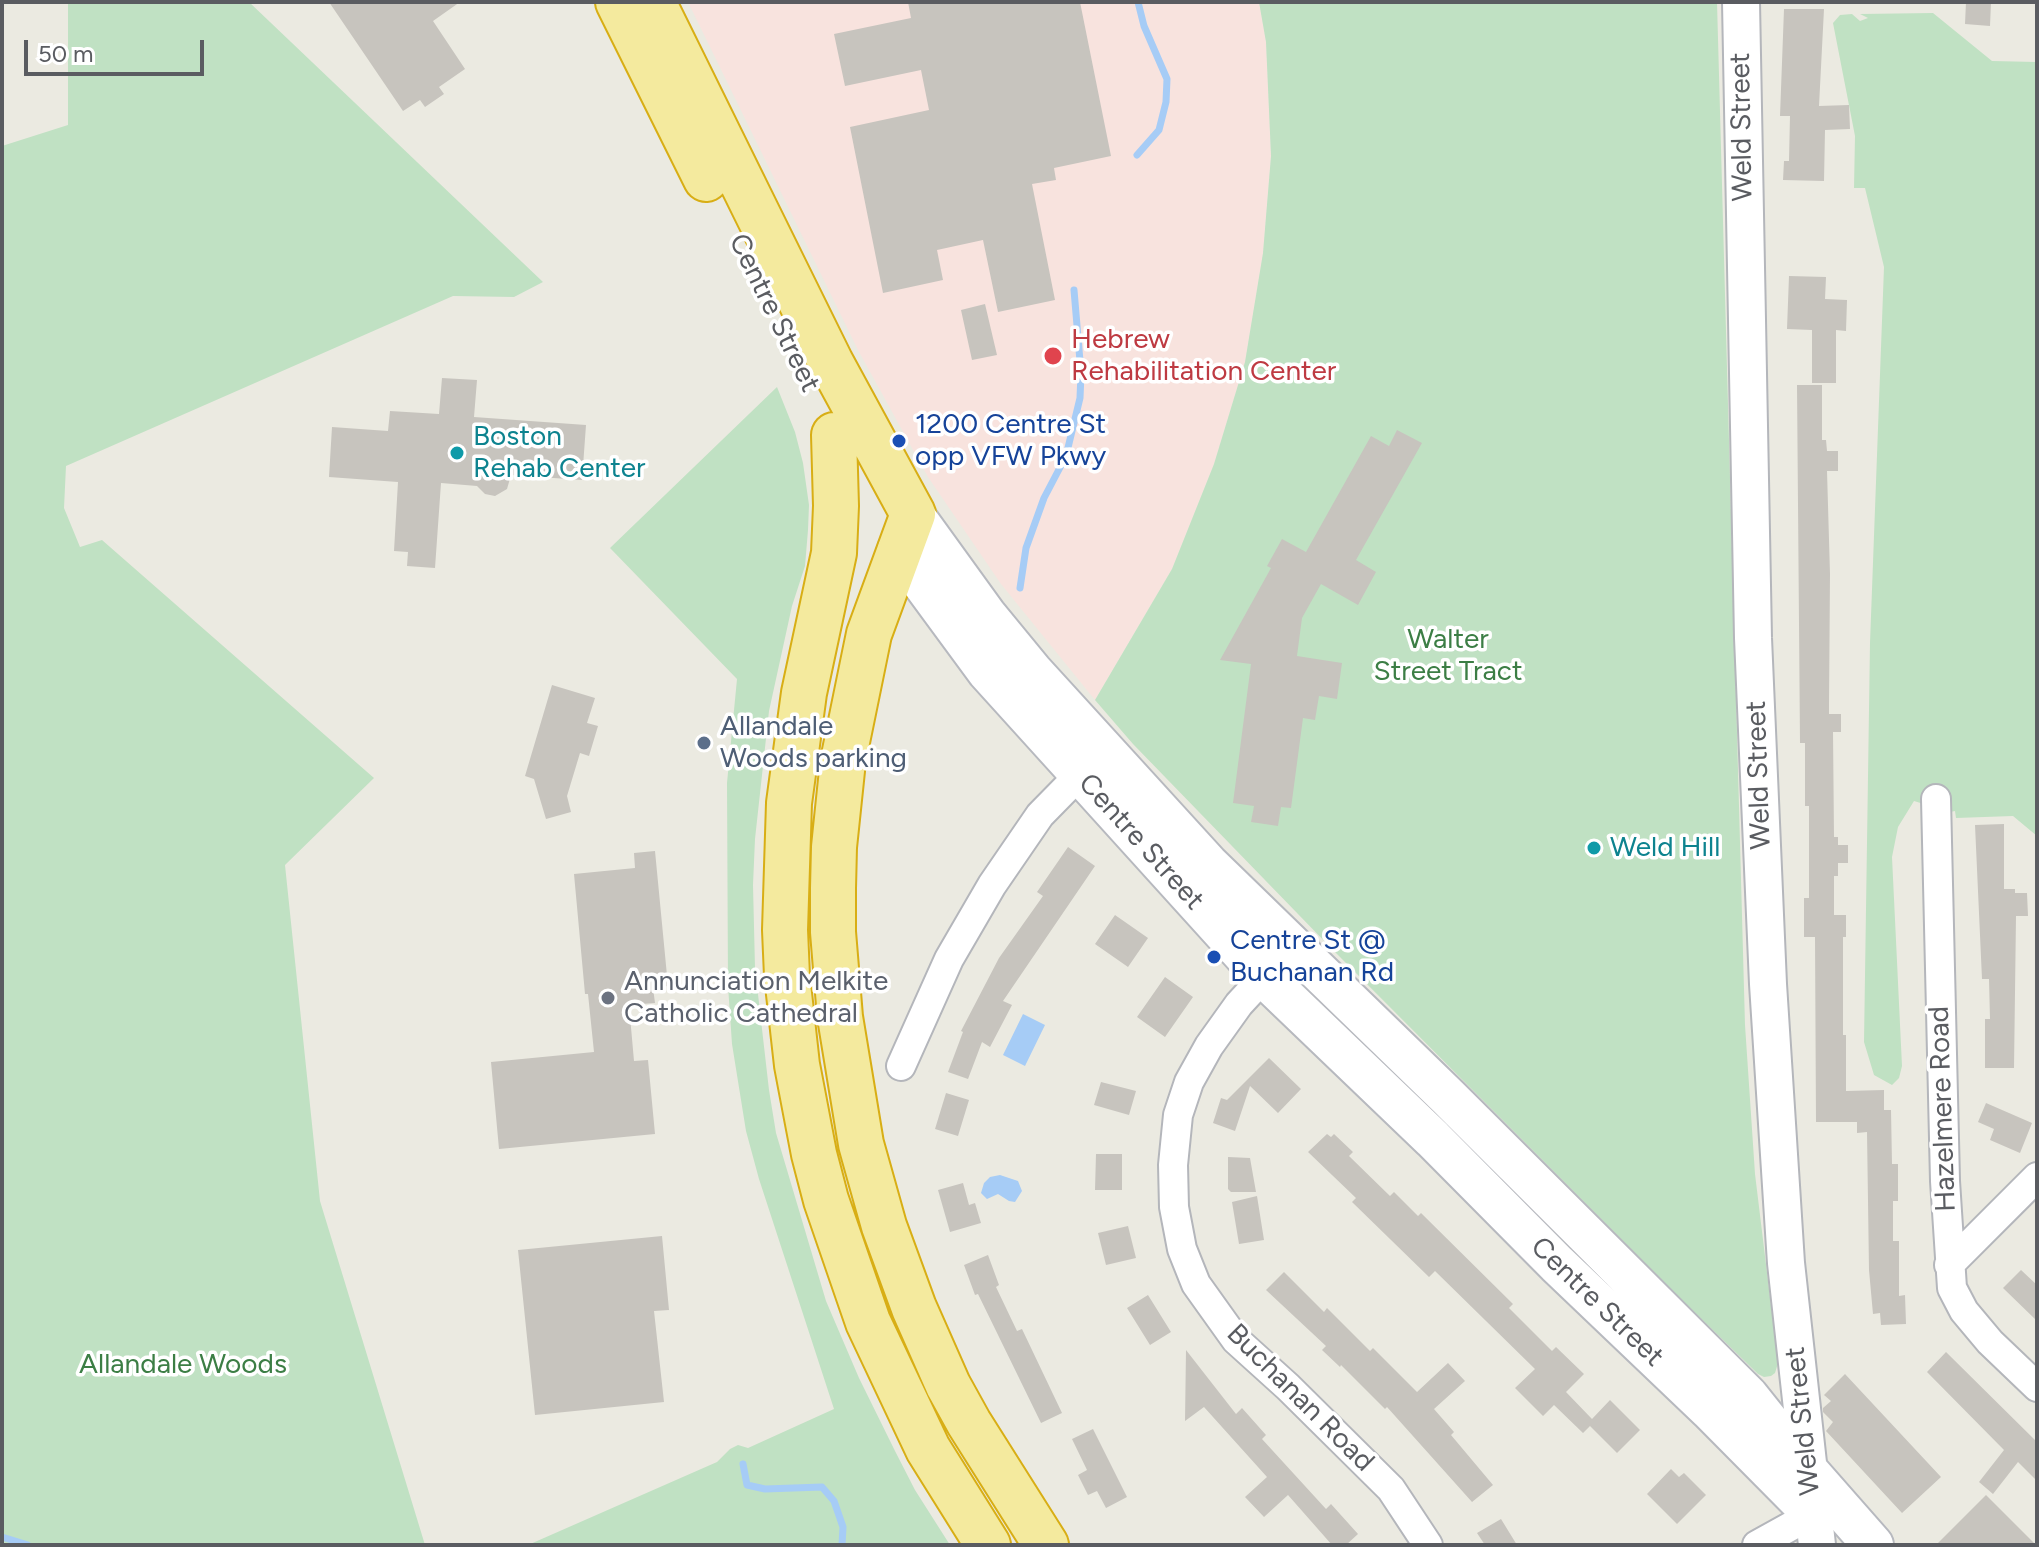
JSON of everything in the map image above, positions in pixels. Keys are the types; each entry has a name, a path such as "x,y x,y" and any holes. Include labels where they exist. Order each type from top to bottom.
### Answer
{"highway":[{"name":"Centre Street","path":"618,2 834,435 906,532"},
{"name":"Centre Street","path":"653,2 831,363 906,532"},
{"path":"834,435 834,553 804,693 789,803 785,930 793,1036 814,1154 853,1284 904,1402 928,1449 978,1529 1009,1488"},
{"path":"906,532 869,634 850,717 841,775 833,888 840,1017 861,1144 897,1266 948,1385 1046,1545"}],"main road":[{"name":"Centre Street","path":"906,532 987,671 1208,864 1448,1097 1711,1386 1817,1507 1846,1545"},
{"name":"Centre Street","path":"1092,762 1264,977 1420,1126 1557,1264 1711,1386"},
{"path":"1420,1126 1448,1097"},
{"name":"Centre Street","path":"1817,1507 1873,1545"}],"street":[{"name":"Weld Street","path":"1741,2 1753,638 1768,984 1786,1263 1817,1507"},
{"path":"901,1066 949,959 992,885 1040,815 1092,762"},
{"name":"Hazelmere Road","path":"1936,799 1952,1288 1964,1311 1990,1342 2037,1387"},
{"name":"Buchanan Road","path":"1291,947 1239,1004 1209,1046 1189,1082 1178,1115 1173,1165 1174,1207 1182,1249 1196,1284 1236,1340 1391,1489 1428,1545"},
{"path":"1949,1265 2037,1177"},
{"path":"1757,1545 1817,1507"}],"shaded area":[{"name":"Hebrew Rehabilitation Center","path":"688,2 1259,2 1266,42 1271,156 1263,253 1245,362 1214,464 1172,569 1095,700 1001,584 928,477 858,350"}],"green space":[{"name":"Allandale Woods","path":"68,2 249,2 543,282 514,297 453,296 66,466 64,508 80,547 102,540 374,778 285,865 320,1201 425,1545 2,1545 2,146 68,125"},
{"name":"Walter Street Tract","path":"1259,2 1717,2 1745,1025 1755,1174 1778,1363 1771,1376 1758,1374 1685,1303 1330,947 1133,744 1095,700 1172,569 1214,464 1245,362 1263,253 1271,156 1266,42"},
{"path":"1933,13 1992,61 2037,62 2037,836 2013,816 1956,818 1955,811 1914,801 1898,827 1892,857 1902,1066 1899,1078 1892,1085 1874,1075 1864,1042 1870,643 1884,267 1865,188 1854,188 1855,136 1833,23 1840,15 1852,14 1860,21 1868,18 1860,14"},
{"path":"777,387 795,432 809,505 805,566 792,606 769,711 755,839 755,968 769,1090 776,1133 826,1301 895,1451 915,1490 950,1545 528,1545 717,1462 738,1445 748,1448 834,1409 759,1179 746,1131 732,1044 728,986 727,783 737,679 610,548"}],"water":[{"path":"1023,1014 1045,1025 1025,1066 1003,1055"},
{"path":"1000,1175 1018,1181 1022,1191 1015,1202 998,1194 987,1199 981,1193 990,1177"}],"building":[{"path":"329,2 460,2 433,21 465,69 439,87 444,94 425,107 420,100 403,111"},
{"path":"908,2 1080,2 1111,156 1054,168 1056,180 1032,184 1055,300 998,312 983,240 937,250 943,280 883,293 850,127 929,110 921,70 845,86 834,34 911,18"},
{"path":"1966,2 1991,2 1990,26 1965,24"},
{"path":"1784,9 1824,9 1819,106 1849,105 1850,129 1825,130 1824,181 1783,180 1784,161 1789,161 1790,116 1780,116"},
{"path":"1789,276 1826,277 1825,299 1847,300 1846,331 1836,330 1836,383 1812,383 1812,330 1787,329"},
{"path":"985,304 997,355 972,360 961,310"},
{"name":"Boston Rehab Center","path":"442,378 477,380 474,417 586,425 582,480 511,475 507,489 495,496 485,494 477,486 441,483 435,568 407,566 408,552 394,551 398,482 329,477 332,427 388,431 390,411 439,414"},
{"path":"1797,385 1822,385 1822,440 1826,440 1827,451 1838,451 1838,471 1827,471 1829,714 1841,714 1841,732 1833,732 1834,837 1838,837 1838,845 1848,845 1848,863 1838,863 1838,876 1834,876 1834,915 1846,915 1846,937 1843,937 1843,1035 1846,1035 1846,1091 1884,1090 1884,1110 1891,1110 1892,1164 1898,1164 1898,1201 1893,1201 1893,1241 1899,1241 1899,1296 1905,1295 1906,1324 1881,1325 1880,1313 1873,1314 1869,1270 1867,1132 1857,1133 1857,1122 1816,1122 1815,937 1804,937 1804,898 1809,898 1809,806 1805,806 1805,743 1800,743"},
{"path":"1397,430 1422,443 1356,560 1376,572 1358,605 1321,584 1302,618 1297,656 1342,663 1337,699 1319,696 1315,720 1303,718 1291,808 1281,807 1278,826 1251,822 1254,806 1233,803 1251,664 1220,660 1271,568 1267,566 1282,539 1306,552 1371,436 1389,446"},
{"path":"552,685 595,698 587,723 598,726 589,756 580,753 567,796 571,812 546,819 534,779 525,776"},
{"path":"2004,824 2004,889 2027,893 2028,916 2016,916 2014,1068 1985,1068 1985,1019 1990,1019 1989,979 1982,979 1975,825"},
{"path":"1068,847 1095,866 1003,1001 1012,1005 990,1047 982,1042 968,1079 948,1072 961,1031 999,958 1043,896 1037,892"},
{"name":"Annunciation Melkite Catholic Cathedral","path":"655,851 668,986 653,988 655,1003 629,1005 634,1061 648,1060 655,1134 499,1149 491,1062 594,1052 588,994 585,994 574,874 635,868 634,853"},
{"path":"1115,915 1148,938 1128,967 1095,944"},
{"path":"1165,977 1193,997 1165,1037 1137,1017"},
{"path":"1269,1058 1301,1089 1278,1113 1250,1086 1235,1131 1213,1123 1221,1098 1227,1100"},
{"path":"1101,1082 1136,1091 1129,1115 1094,1105"},
{"path":"946,1093 969,1100 958,1136 935,1129"},
{"path":"1986,1103 2032,1123 2020,1153 1990,1140 1994,1129 1978,1122"},
{"path":"1327,1134 1331,1137 1334,1134 1353,1152 1349,1156 1390,1196 1394,1192 1418,1216 1421,1213 1513,1304 1509,1308 1552,1351 1556,1347 1584,1374 1566,1392 1592,1419 1610,1400 1640,1430 1617,1453 1590,1426 1583,1433 1554,1405 1543,1416 1515,1388 1535,1369 1435,1271 1429,1277 1352,1202 1356,1198 1308,1152"},
{"path":"1096,1154 1122,1154 1122,1190 1095,1190"},
{"path":"1228,1157 1250,1158 1256,1192 1231,1192 1228,1189"},
{"path":"963,1183 969,1205 975,1203 981,1223 950,1232 938,1190"},
{"path":"1257,1196 1264,1240 1239,1244 1232,1202"},
{"path":"1128,1226 1136,1258 1106,1265 1098,1233"},
{"path":"662,1236 669,1310 654,1311 664,1402 535,1415 518,1250"},
{"path":"988,1255 999,1285 996,1287 1017,1331 1022,1329 1062,1413 1041,1423 978,1294 975,1295 964,1265"},
{"path":"2021,1270 2037,1285 2037,1321 2003,1288"},
{"path":"1284,1272 1324,1312 1327,1308 1370,1351 1373,1348 1417,1392 1448,1363 1465,1381 1434,1409 1454,1432 1451,1435 1493,1485 1472,1502 1387,1407 1385,1409 1322,1350 1326,1346 1266,1290"},
{"path":"1148,1295 1171,1332 1150,1345 1127,1308"},
{"path":"1186,1350 1236,1414 1242,1408 1266,1435 1262,1439 1326,1509 1331,1504 1358,1534 1346,1545 1332,1545 1288,1495 1264,1517 1245,1497 1267,1477 1204,1407 1185,1421"},
{"path":"1946,1352 2037,1442 2037,1481 2018,1462 1993,1494 1979,1482 2004,1450 1927,1372"},
{"path":"1845,1374 1941,1477 1902,1513 1826,1431 1833,1422 1823,1412 1831,1401 1824,1395"},
{"path":"1093,1429 1127,1497 1106,1508 1097,1491 1088,1495 1078,1475 1087,1470 1072,1439"},
{"path":"1671,1469 1679,1477 1684,1473 1706,1495 1677,1524 1647,1494"},
{"path":"1986,1495 2036,1545 1936,1545"},
{"path":"1501,1519 1517,1545 1485,1545 1477,1533"}],"waterway":[{"path":"1137,155 1159,130 1166,102 1167,79 1144,26 1138,2"},
{"path":"1020,588 1026,548 1044,498 1066,456 1080,398 1074,290"},
{"path":"743,1464 747,1485 765,1489 822,1487 834,1501 843,1527 842,1545"},
{"path":"2,1537 28,1545"}],"place":[{"name":"Hebrew Rehabilitation Center","path":"1053,356"},
{"name":"1200 Centre St opp VFW Pkwy","path":"899,441"},
{"name":"Boston Rehab Center","path":"457,453"},
{"name":"Allandale Woods parking","path":"704,743"},
{"name":"Weld Hill","path":"1594,848"},
{"name":"Centre St @ Buchanan Rd","path":"1214,957"},
{"name":"Annunciation Melkite Catholic Cathedral","path":"608,998"}]}
